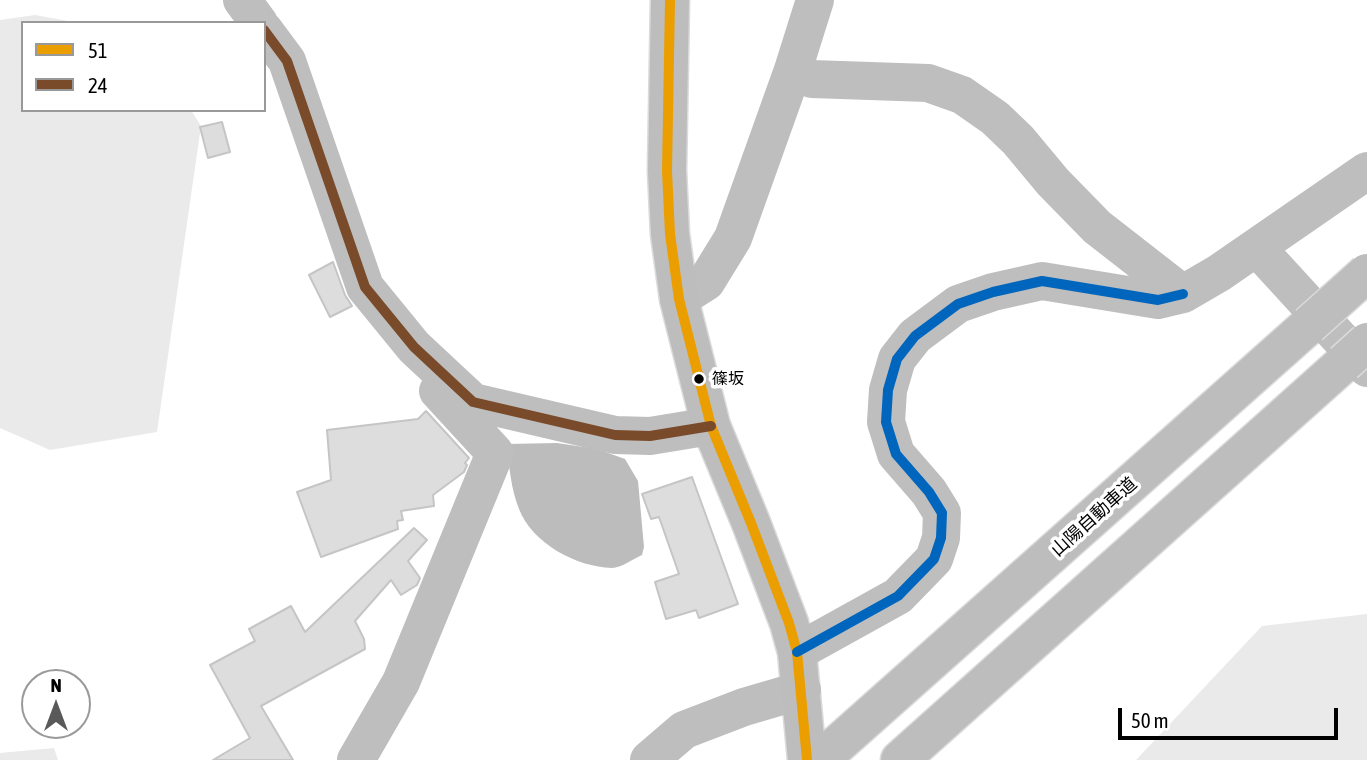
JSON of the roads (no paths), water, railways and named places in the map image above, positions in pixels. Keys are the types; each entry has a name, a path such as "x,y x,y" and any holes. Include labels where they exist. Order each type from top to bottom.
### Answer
{"main road":[{"path":"670,0 667,171 670,234 679,299 711,426 789,623 797,652 802,690 807,760"},
{"name":"山陽自動車道","path":"831,751 1367,273"},
{"path":"901,760 1359,357"}],"street":[{"path":"242,0 258,21"},
{"path":"679,299 706,282 733,238 815,0"},
{"path":"266,33 287,61 365,286 414,347 473,402 615,435 650,436 711,426"},
{"path":"793,70 812,79 928,83 962,95 1003,125 1053,182 1097,226 1183,294"},
{"path":"797,652 898,596 934,559 941,538 942,513 929,492 896,454 886,422 888,390 897,359 915,336 958,304 993,292 1042,281 1158,300 1183,294 1219,273 1367,171"},
{"path":"1257,247 1359,357"},
{"path":"356,760 401,682 495,453 407,356 414,347"},
{"path":"649,760 684,730 744,707 802,690"}],"place":[{"name":"篠坂","path":"699,379"}]}
